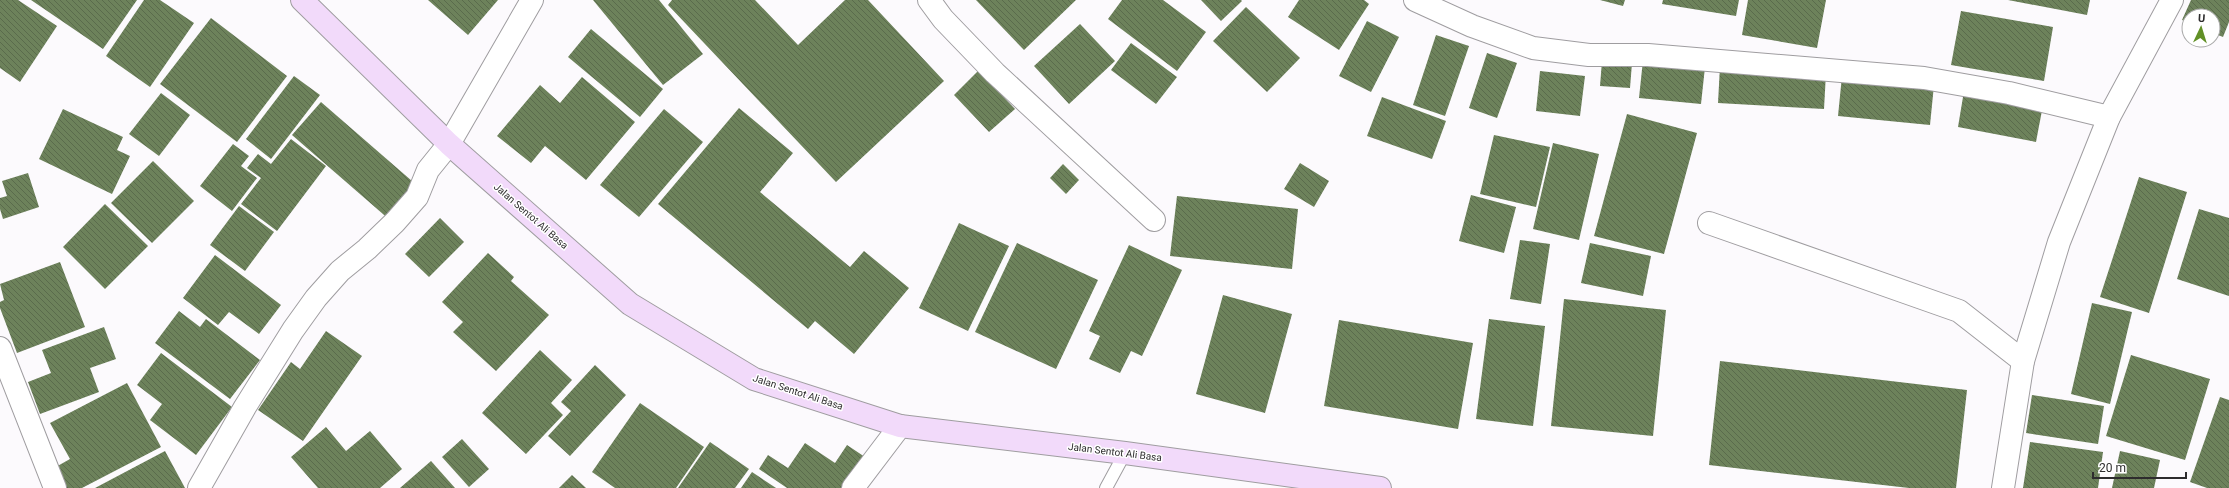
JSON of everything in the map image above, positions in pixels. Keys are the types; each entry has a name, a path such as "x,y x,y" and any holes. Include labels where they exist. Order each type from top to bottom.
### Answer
{"main road":[{"name":"Jalan Sentot Ali Basa","path":"302,0 450,144 630,304 754,379 900,426 1125,453 1318,484 1380,488"}],"street":[{"path":"199,488 245,407 293,330 316,298 340,271 367,249 417,197 428,170 450,144 532,0"},
{"path":"930,0 943,19 995,74 1154,220"},
{"path":"1415,0 1472,26 1532,48 1589,55 1648,55 1924,78 2009,93 2110,117"},
{"path":"2003,488 2023,361 2059,242 2110,117 2172,0"},
{"path":"1709,224 1959,311 2023,361"},
{"path":"0,348 55,488"},
{"path":"853,488 900,426"}],"lane":[{"path":"1106,488 1125,453"}],"building":[{"path":"0,0 18,0 57,26 20,82 0,68"},
{"path":"31,0 137,0 103,49"},
{"path":"144,0 160,0 194,23 150,87 106,56"},
{"path":"428,0 498,0 468,35"},
{"path":"593,0 659,0 703,54 663,85"},
{"path":"672,0 755,0 798,45 845,0 868,0 944,81 836,182 668,5"},
{"path":"976,0 1076,0 1024,50"},
{"path":"1122,0 1163,0 1206,32 1177,71 1108,19"},
{"path":"1201,0 1241,0 1242,1 1221,21"},
{"path":"1299,0 1364,0 1369,4 1339,50 1288,17"},
{"path":"1600,0 1625,0 1623,6"},
{"path":"1663,0 1739,0 1736,16 1662,4"},
{"path":"1748,0 1826,0 1817,48 1742,35"},
{"path":"2008,0 2090,0 2087,15"},
{"path":"2191,0 2229,0 2229,22 2223,37 2221,36 2221,8 2187,8"},
{"path":"1246,7 1300,58 1267,92 1213,41"},
{"path":"1961,11 2053,27 2044,81 1951,65"},
{"path":"211,18 287,76 237,142 160,84"},
{"path":"1367,21 1399,37 1371,92 1339,76"},
{"path":"1080,24 1115,61 1069,104 1034,66"},
{"path":"591,29 663,89 640,117 568,57"},
{"path":"1436,35 1469,46 1445,116 1413,105"},
{"path":"1131,43 1177,77 1156,104 1111,70"},
{"path":"1487,53 1517,63 1497,118 1469,108"},
{"path":"1643,60 1705,67 1701,104 1639,98"},
{"path":"1602,61 1632,63 1630,88 1600,86"},
{"path":"1720,66 1826,73 1824,109 1718,103"},
{"path":"978,71 1015,109 989,132 954,95"},
{"path":"1540,71 1585,76 1580,116 1536,111"},
{"path":"294,76 320,95 271,159 246,139"},
{"path":"1842,76 1934,85 1930,125 1838,116"},
{"path":"582,77 635,122 586,180 545,146 531,163 497,136 540,85 560,103"},
{"path":"1964,91 2043,105 2036,142 1958,127"},
{"path":"161,93 190,115 159,156 129,134"},
{"path":"1382,97 1446,121 1432,159 1367,136"},
{"path":"321,102 420,188 391,221 292,135"},
{"path":"739,108 793,153 760,192 850,267 864,251 909,288 854,354 815,321 808,329 658,204"},
{"path":"63,109 123,137 117,150 130,156 112,194 39,159"},
{"path":"664,109 703,142 639,217 600,185"},
{"path":"1627,114 1697,133 1664,254 1594,236"},
{"path":"1494,135 1550,147 1536,207 1480,194"},
{"path":"291,139 326,166 277,231 241,204 261,178 247,168 258,154 271,164"},
{"path":"1553,143 1599,154 1579,240 1533,229"},
{"path":"233,144 249,156 241,166 257,178 232,211 200,186"},
{"path":"153,161 194,201 152,243 111,203"},
{"path":"1300,163 1329,181 1314,207 1284,189"},
{"path":"1063,164 1079,180 1066,194 1050,178"},
{"path":"28,173 39,207 3,219 0,209 0,198 7,196 2,181"},
{"path":"2139,177 2187,192 2149,313 2100,297"},
{"path":"1471,195 1516,207 1504,253 1459,241"},
{"path":"1177,196 1298,209 1292,269 1170,256"},
{"path":"105,204 148,246 105,289 63,247"},
{"path":"239,206 274,232 245,271 210,245"},
{"path":"2199,209 2229,218 2229,296 2177,279"},
{"path":"440,218 464,242 429,277 405,254"},
{"path":"959,223 1009,246 968,331 919,308"},
{"path":"1520,240 1550,244 1541,304 1510,299"},
{"path":"1017,243 1098,280 1056,369 975,332"},
{"path":"1590,243 1651,256 1643,296 1581,283"},
{"path":"1129,245 1182,270 1142,356 1131,351 1120,373 1089,359 1100,336 1089,331"},
{"path":"488,253 514,277 511,281 549,315 496,371 453,332 463,322 442,302"},
{"path":"215,255 281,305 259,334 229,312 218,325 183,298"},
{"path":"60,262 85,327 17,353 0,308 0,302 4,300 0,284"},
{"path":"1223,295 1292,314 1265,413 1196,394"},
{"path":"1564,299 1666,310 1653,436 1551,426"},
{"path":"2092,303 2132,312 2110,404 2071,394"},
{"path":"179,311 200,327 206,319 260,360 230,399 155,343"},
{"path":"1489,319 1545,326 1533,426 1476,419"},
{"path":"1339,320 1473,343 1458,429 1324,406"},
{"path":"104,327 116,359 90,368 99,392 40,414 28,382 51,373 42,350"},
{"path":"326,331 362,356 303,441 258,410 291,362 300,369"},
{"path":"540,350 572,380 551,403 563,415 526,454 482,413"},
{"path":"161,353 232,407 196,455 150,420 162,404 137,385"},
{"path":"2131,355 2210,379 2185,460 2106,436"},
{"path":"1720,361 1967,390 1956,488 1909,488 1709,465"},
{"path":"595,365 626,395 570,456 548,436 571,411 561,402"},
{"path":"127,383 161,447 82,488 64,488 54,468 70,459 50,423"},
{"path":"2032,395 2104,406 2098,444 2026,433"},
{"path":"2220,397 2229,400 2229,488 2207,488 2190,482"},
{"path":"640,403 704,447 676,488 615,488 592,472"},
{"path":"326,427 346,451 370,431 402,469 380,488 318,488 291,457"},
{"path":"462,439 489,469 469,487 442,457"},
{"path":"710,442 749,469 735,488 678,488"},
{"path":"2030,442 2103,452 2098,488 2023,488"},
{"path":"805,443 835,463 847,445 865,457 843,488 787,488 759,469 768,455 788,468"},
{"path":"165,451 185,488 95,488"},
{"path":"2120,451 2160,460 2154,488 2112,488"},
{"path":"431,461 455,488 400,488"},
{"path":"752,472 776,488 741,488"},
{"path":"572,475 586,488 559,488"}]}
